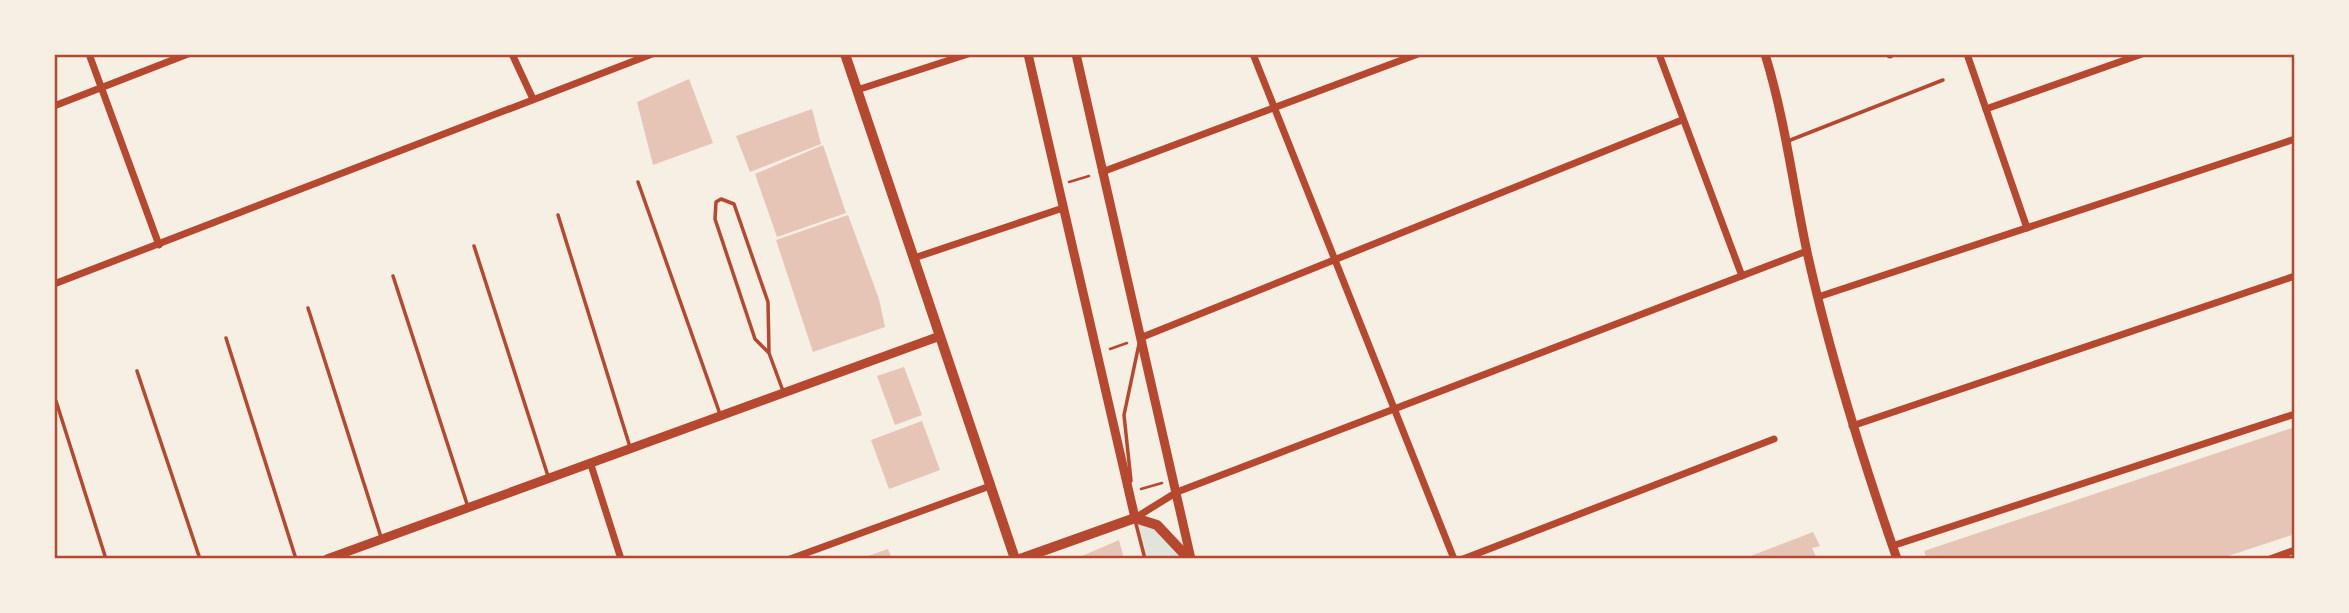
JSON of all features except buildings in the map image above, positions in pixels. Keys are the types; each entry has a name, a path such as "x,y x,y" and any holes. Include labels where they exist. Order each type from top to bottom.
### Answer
{"main road":[{"path":"845,54 1017,559 1135,518 1157,526 1190,559"}],"street":[{"path":"89,54 159,245"},
{"path":"54,106 188,54"},
{"path":"512,54 533,99"},
{"path":"54,284 652,54"},
{"path":"857,90 968,54"},
{"path":"1028,54 1135,518 1177,492 1807,251"},
{"path":"1076,54 1175,480 1190,559"},
{"path":"1253,54 1334,261 1396,407 1454,559"},
{"path":"1102,172 1418,54"},
{"path":"1659,54 1742,276"},
{"path":"1765,54 1777,91 1818,298 1852,426 1897,559"},
{"path":"1967,54 2027,228"},
{"path":"1986,109 2124,57 2142,54"},
{"path":"1140,338 1682,120"},
{"path":"1818,298 2295,138"},
{"path":"914,258 1063,208"},
{"path":"1852,426 2295,276"},
{"path":"327,559 940,337"},
{"path":"1892,545 2295,414"},
{"path":"1463,559 1773,439"},
{"path":"590,465 621,559"},
{"path":"790,559 990,486"},
{"path":"2270,559 2295,550"}],"lane":[{"path":"1786,142 1942,80"},
{"path":"638,182 720,416"},
{"path":"769,353 755,339 715,219 716,202 721,199 734,204 768,302 769,353 784,393"},
{"path":"558,215 631,449"},
{"path":"474,246 549,478"},
{"path":"393,276 468,508"},
{"path":"308,307 382,539"},
{"path":"226,338 296,559"},
{"path":"1140,338 1124,415 1131,491 1145,559"},
{"path":"137,371 200,559"},
{"path":"56,401 106,559"}],"path":[{"path":"1058,186 1102,172"},
{"path":"1097,353 1140,338"},
{"path":"1131,491 1175,480"}],"shaded area":[{"path":"1137,522 1158,529 1187,559 1146,559"}]}
